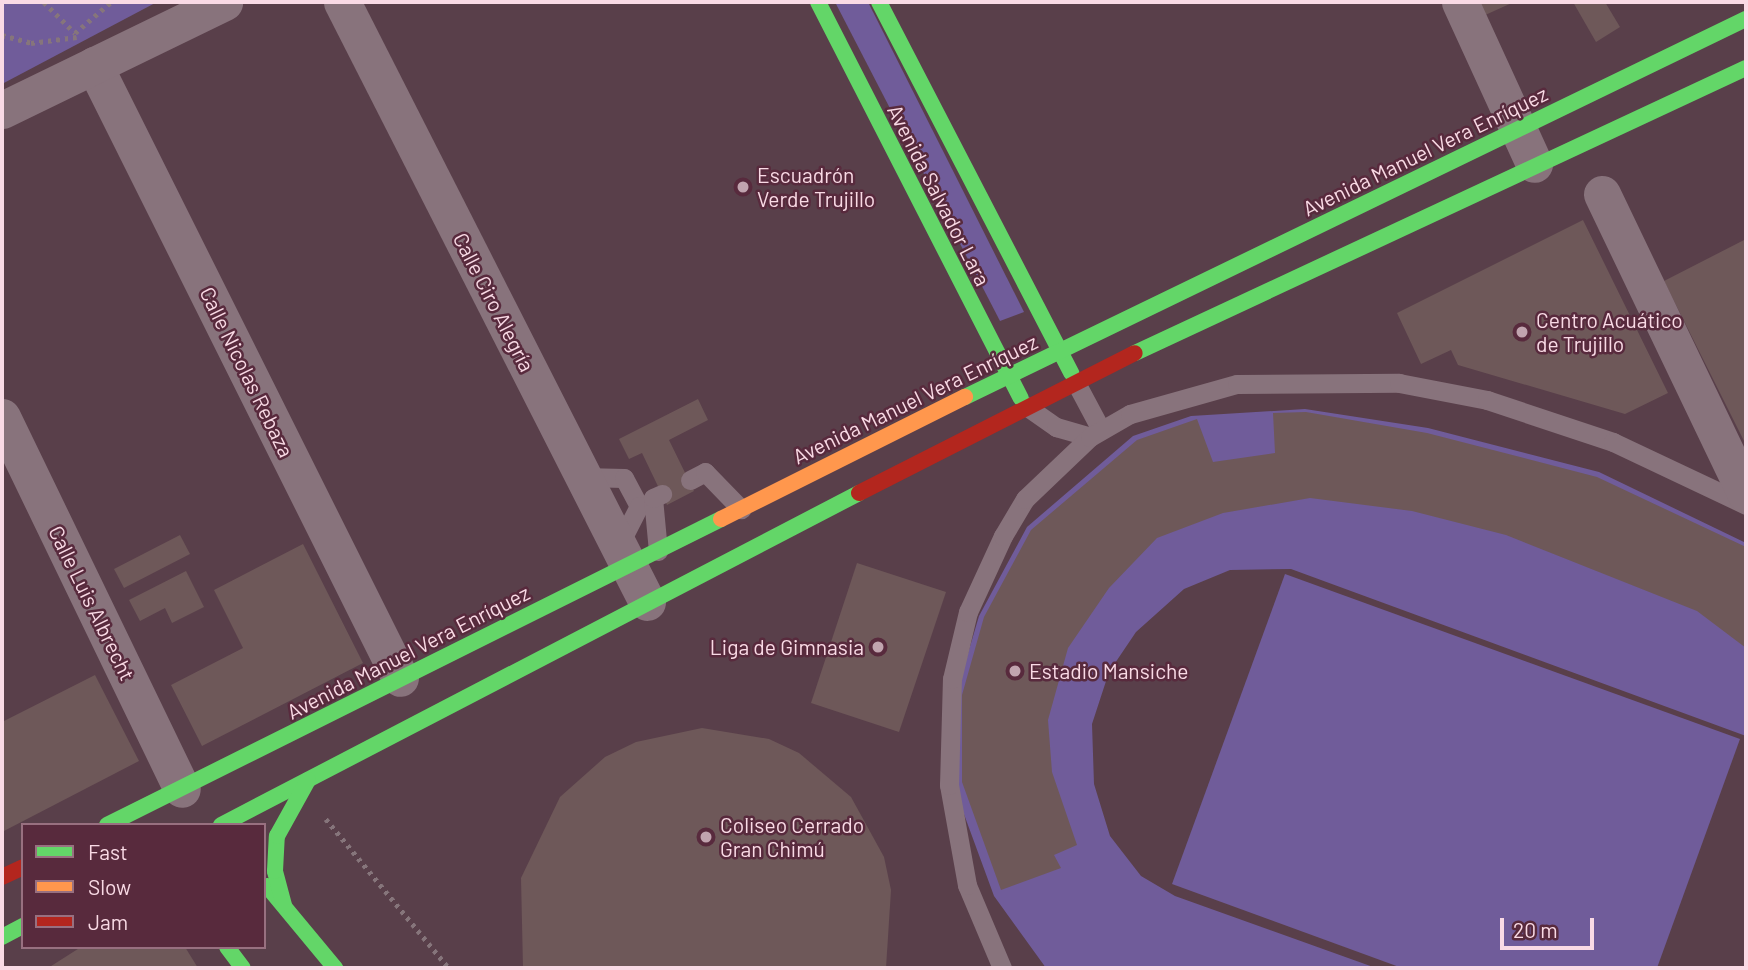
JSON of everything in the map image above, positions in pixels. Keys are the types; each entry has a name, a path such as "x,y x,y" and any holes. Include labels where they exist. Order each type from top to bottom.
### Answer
{"main road":[{"name":"Avenida Salvador Lara","path":"818,2 1008,376 1026,406"},
{"name":"Avenida Salvador Lara","path":"880,2 1075,381"},
{"name":"Avenida Manuel Vera Enríquez","path":"225,823 647,602 859,450 1746,19"},
{"name":"Avenida Manuel Vera Enríquez","path":"115,823 199,809 400,678 634,555 751,526 879,482 1075,381 1534,164 1746,68"},
{"path":"859,450 879,482"},
{"path":"284,905 275,871 277,836 290,803 308,780"},
{"path":"2,877 21,868"},
{"path":"266,885 335,968"},
{"path":"2,937 21,927"},
{"path":"229,949 243,968"}],"street":[{"path":"2,110 225,2"},
{"name":"Calle Ciro Alegría","path":"342,2 582,477 634,555 647,602"},
{"path":"1460,2 1534,164"},
{"name":"Calle Nicolas Rebaza","path":"94,65 400,678"},
{"path":"1602,194 1746,494"},
{"name":"Calle Luis Albrecht","path":"2,417 199,809"}],"lane":[{"path":"1075,381 1095,434"},
{"path":"1002,968 967,885 949,785 952,679 974,614 1025,499 1095,434 1130,414 1237,384 1399,383 1487,400 1613,442 1746,505"},
{"path":"1026,406 1056,427 1095,434"},
{"path":"690,480 705,472 751,526"},
{"path":"582,477 624,478 652,499"},
{"path":"634,555 652,499"},
{"path":"634,555 652,499"}],"path":[{"path":"44,2 75,33 94,65"},
{"path":"2,35 31,43 75,33 111,2"},
{"path":"290,803 333,822 449,968"}],"shaded area":[{"path":"2,2 157,2 2,84"},
{"path":"835,2 868,2 1024,312 1000,321"},
{"name":"Estadio Mansiche","path":"1305,409 1428,428 1599,472 1746,543 1746,736 1291,569 1230,570 1184,589 1136,632 1109,672 1092,724 1094,784 1110,836 1141,876 1175,896 1376,968 1046,968 994,896 954,787 956,694 979,616 1027,527 1133,436 1191,416"},
{"path":"1285,574 1740,739 1657,968 1402,968 1172,884"}],"building":[{"path":"1477,2 1514,2 1483,16"},
{"path":"1573,2 1605,2 1620,27 1596,42"},
{"name":"Centro Acuático de Trujillo","path":"1583,220 1668,393 1625,414 1458,365 1451,350 1421,364 1397,313"},
{"path":"1746,239 1746,445 1664,281"},
{"path":"698,399 708,420 669,440 694,491 667,505 642,453 629,459 619,439"},
{"name":"Estadio Mansiche","path":"1306,412 1427,433 1597,477 1746,547 1746,648 1697,611 1506,535 1412,511 1310,498 1223,513 1157,538 1109,588 1068,648 1048,720 1052,772 1077,845 1054,855 1061,868 1001,890 962,782 962,695 984,617 1031,530 1137,440 1197,419 1213,462 1275,453 1273,413"},
{"path":"180,535 190,554 124,588 114,569"},
{"path":"303,544 363,663 202,746 171,685 243,648 214,590"},
{"name":"Liga de Gimnasia","path":"857,563 946,592 899,732 811,703"},
{"path":"186,571 204,607 172,623 165,608 140,621 129,600"},
{"path":"95,675 139,761 2,832 2,722"},
{"name":"Coliseo Cerrado Gran Chimú","path":"702,728 769,739 799,753 851,797 884,857 891,890 886,968 523,968 521,878 560,797 605,757 636,742"},
{"path":"78,949 186,949 198,968 48,968"}],"traffic: fast":[{"path":"818,2 1021,398"},
{"path":"879,2 1071,373"},
{"path":"965,397 1746,19"},
{"path":"1135,353 1746,68"},
{"path":"225,823 859,493"},
{"path":"111,823 721,519"},
{"path":"284,905 275,871 277,836 308,780"},
{"path":"267,886 335,968"},
{"path":"2,937 21,927"},
{"path":"229,949 243,968"}],"traffic: slow":[{"path":"721,519 965,397"}],"traffic: jam":[{"path":"859,493 1135,353"},
{"path":"2,877 21,868"}],"place":[{"name":"Escuadrón Verde Trujillo","path":"743,187"},
{"name":"Centro Acuático de Trujillo","path":"1522,332"},
{"name":"Liga de Gimnasia","path":"878,647"},
{"name":"Estadio Mansiche","path":"1015,671"},
{"name":"Coliseo Cerrado Gran Chimú","path":"706,837"}]}
